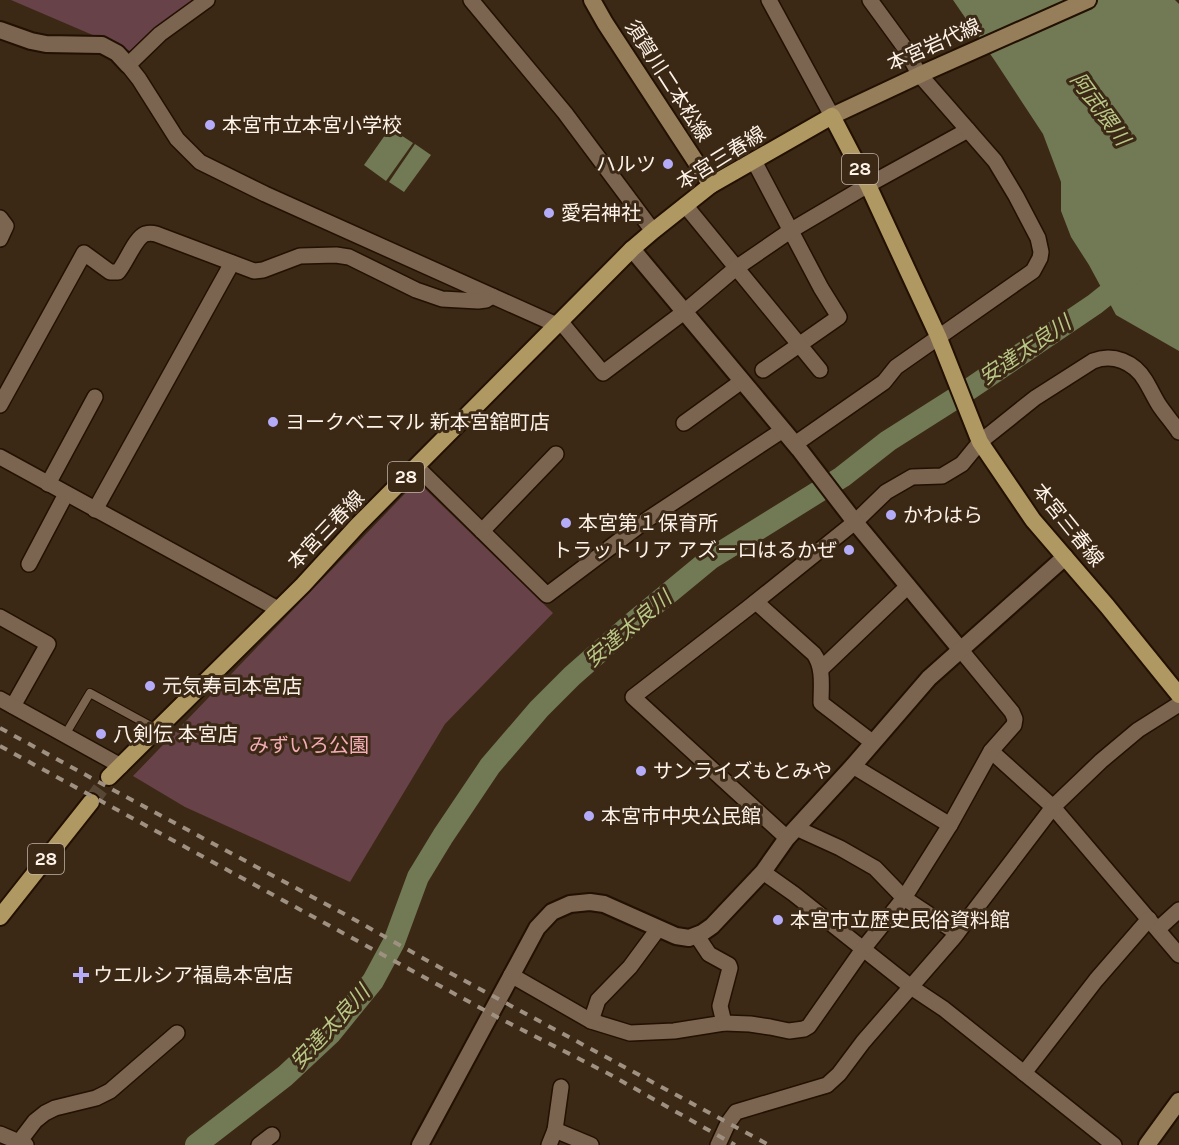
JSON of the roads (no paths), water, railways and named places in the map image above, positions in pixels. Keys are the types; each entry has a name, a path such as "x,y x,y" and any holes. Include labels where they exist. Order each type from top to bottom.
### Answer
{"main road":[{"name":"須賀川二本松線","path":"592,0 605,24 711,185"},
{"name":"本宮岩代線","path":"832,116 1088,0"},
{"name":"本宮三春線","path":"115,772 303,585 358,525 632,249 711,185 832,116 868,185 941,343 980,442 1033,520 1179,695"},
{"name":"28","path":"0,916 91,802"},
{"path":"1147,1145 1179,1101"}],"street":[{"path":"128,65 160,34 207,0"},
{"path":"471,0 565,113 653,231"},
{"path":"769,0 832,116"},
{"path":"797,447 884,382 896,367 941,343 1033,271 1041,252 1038,238 995,161 923,73 870,0"},
{"path":"0,30 38,42 102,45 117,53 139,79 177,139 200,162 265,194 492,296 559,323 603,373 684,312 736,268 790,231 968,130"},
{"path":"754,160 821,288 839,316 763,370"},
{"path":"685,205 820,370"},
{"path":"0,218 6,226 0,239"},
{"path":"0,405 84,253 110,272 115,273 118,272 137,242 148,233 254,271 300,256 336,255 349,257 416,290 442,299 478,301 492,296"},
{"path":"511,975 591,1021 630,1033 674,1031 723,1023 770,1026 789,1031 804,1029 862,949 904,898 950,825 991,751 1014,725 1015,719 1012,712 797,447 632,249"},
{"path":"95,510 232,263"},
{"path":"957,933 904,898 875,868 840,848 791,833 633,696 756,602 850,515 912,477 942,476 962,464 980,442 1035,398 1093,361 1101,358 1122,360 1141,374 1159,405 1179,432"},
{"path":"684,423 742,381"},
{"path":"48,484 95,398"},
{"path":"417,467 547,595 648,519 783,430"},
{"path":"482,531 556,454"},
{"path":"11,464 278,609"},
{"path":"29,564 66,495"},
{"path":"420,1145 537,928 552,912 570,904 590,902 604,904 658,929 689,938 697,936 712,926 763,872 791,833 929,678 1065,557"},
{"path":"820,669 909,586"},
{"path":"756,602 819,661 820,703 872,742"},
{"path":"0,617 48,644 6,703 65,735 115,772"},
{"path":"718,1145 736,1112 827,1085 839,1074 863,1042 957,933 1053,807 1101,760 1138,730 1179,704"},
{"path":"991,751 1053,807 1179,955"},
{"path":"853,766 950,825"},
{"path":"763,872 911,987 944,1009 1114,1145"},
{"path":"1024,1073 1096,980 1154,924 1179,910"},
{"path":"591,1021 598,1000 630,967 658,929"},
{"path":"697,936 709,954 729,965 730,968 720,1006 723,1023"},
{"path":"0,1134 23,1143 35,1121 45,1113 55,1108 96,1098 110,1091 177,1033"},
{"path":"549,1145 555,1130 561,1087"},
{"path":"555,1130 591,1145"},
{"path":"259,1145 272,1135"}],"lane":[{"path":"65,735 90,693 157,729"}],"water":[{"name":"阿武隈川","path":"953,0 1175,0 1179,4 1179,351 1116,315 1071,237 1061,211 1061,182 1043,134"},
{"path":"390,128 413,143 386,181 364,165"},
{"path":"415,144 431,155 404,192 389,182"}],"waterway":[{"name":"安達太良川","path":"196,1145 285,1076 330,1034 373,981 394,942 418,877 443,836 490,766 539,709 572,676 710,559 842,477 888,441 1095,304 1130,276"}],"tunnel":[{"path":"91,802 109,777"}],"railway":[{"path":"0,728 769,1145"},
{"path":"0,746 497,1017 609,1074 735,1145"}],"place":[{"name":"本宮市立本宮小学校","path":"210,125"},
{"name":"ハルツ","path":"668,164"},
{"name":"愛宕神社","path":"549,213"},
{"name":"ヨークベニマル 新本宮舘町店","path":"273,422"},
{"name":"かわはら","path":"891,515"},
{"name":"本宮第１保育所","path":"566,523"},
{"name":"トラットリア アズーロはるかぜ","path":"849,550"},
{"name":"元気寿司本宮店","path":"150,686"},
{"name":"八剣伝 本宮店","path":"101,734"},
{"name":"サンライズもとみや","path":"641,771"},
{"name":"本宮市中央公民館","path":"589,816"},
{"name":"本宮市立歴史民俗資料館","path":"778,920"},
{"name":"ウエルシア福島本宮店","path":"81,975"}],"park label":[{"name":"みずいろ公園","path":"309,745"}]}
